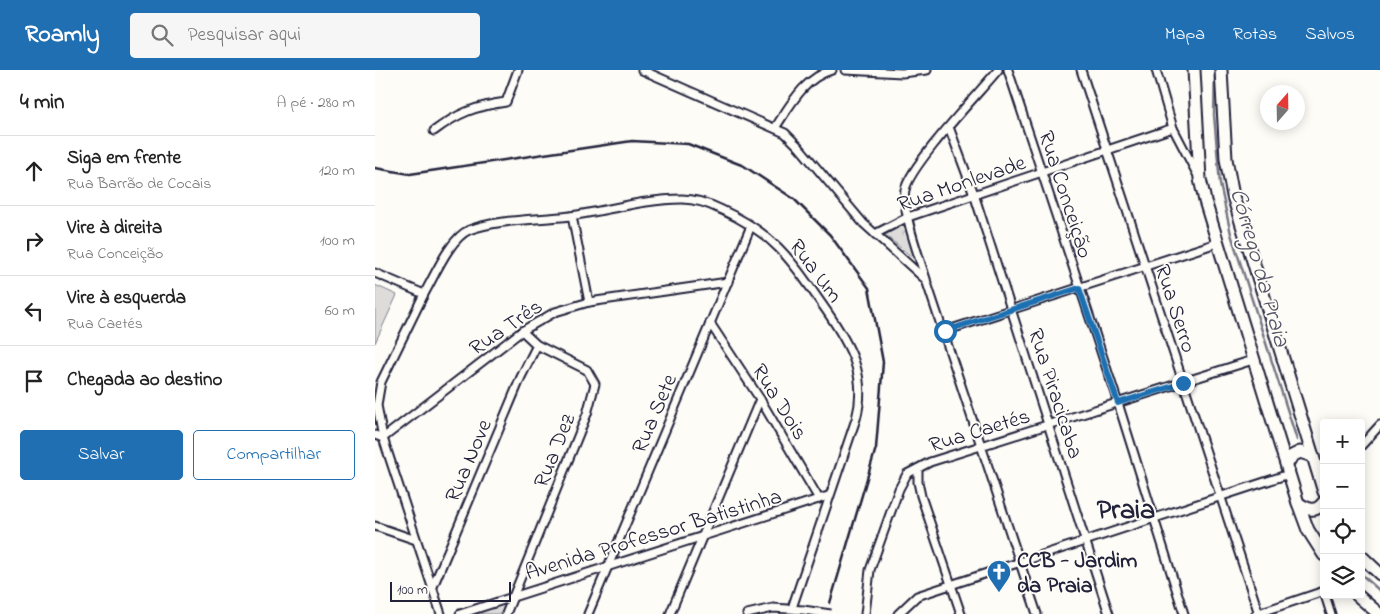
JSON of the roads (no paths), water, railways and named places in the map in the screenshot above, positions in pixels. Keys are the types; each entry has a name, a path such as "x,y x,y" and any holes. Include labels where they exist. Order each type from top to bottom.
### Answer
{"main road":[{"path":"1194,70 1200,179 1217,243 1298,503 1308,530 1323,554"},
{"path":"1221,70 1226,159 1233,196 1320,481"},
{"path":"1288,469 1292,456 1300,452 1312,456"},
{"path":"1298,503 1311,510 1317,509 1320,506"},
{"path":"1365,560 1380,574"},
{"path":"1362,599 1379,614"}],"street":[{"path":"434,131 457,115 485,105 506,102 518,70"},
{"path":"642,70 775,128 799,147 875,234 926,280"},
{"path":"775,128 808,82 818,74 832,70"},
{"path":"845,70 882,73 927,70"},
{"path":"998,70 911,176 905,190 908,217 926,280 945,331 981,447 1037,614"},
{"name":"Rua Conceição","path":"1008,70 1118,403 1184,614"},
{"name":"Rua Serro","path":"1081,70 1258,614"},
{"path":"1157,70 1173,128 1200,179"},
{"name":"Rua Piracicaba","path":"949,128 975,194 1109,614"},
{"name":"Rua Monlevade","path":"875,234 908,217 1107,152 1173,128"},
{"name":"Rua Um","path":"441,614 383,438 377,405 381,382 424,294 456,239 468,230 494,224 572,216 668,200 685,199 722,210 770,238 787,254 844,336 861,386 860,402 792,608"},
{"path":"572,216 589,302"},
{"name":"Rua Sete","path":"588,614 751,226"},
{"path":"945,331 1217,243"},
{"path":"375,273 424,294"},
{"name":"Rua Três","path":"383,438 522,331 555,312 589,302 728,282"},
{"name":"Rua Dois","path":"710,323 761,399 819,499"},
{"name":"Rua Dez","path":"506,614 587,414 595,384 587,370 537,345 522,331"},
{"name":"Rua Nove","path":"432,589 521,378 537,345"},
{"name":"Rua Caetés","path":"865,614 870,570 903,479 907,474 931,462 1253,360"},
{"path":"670,614 701,536 761,399"},
{"path":"1365,442 1380,426"},
{"path":"375,435 383,438"},
{"path":"898,614 917,596 1220,496 1288,469"},
{"path":"918,470 921,496 961,614"},
{"name":"Avenida Professor Batistinha","path":"460,614 828,496"},
{"path":"375,526 416,540"},
{"path":"1258,614 1320,593"},
{"path":"1326,599 1331,614"},
{"path":"747,614 773,608 792,608 831,614"}],"waterway":[{"name":"Córrego da Praia","path":"1215,70 1214,115 1220,184 1231,234 1297,440"},
{"name":"Córrego da Praia","path":"1365,578 1380,591"}],"railway":[{"path":"375,168 410,174 632,141 688,144 744,166 794,199 830,235 869,288 883,362 876,448 830,603"}],"place":[{"name":"CCB - Jardim da Praia","path":"999,593"}],"district":[{"name":"Praia","path":"1126,508"}]}
